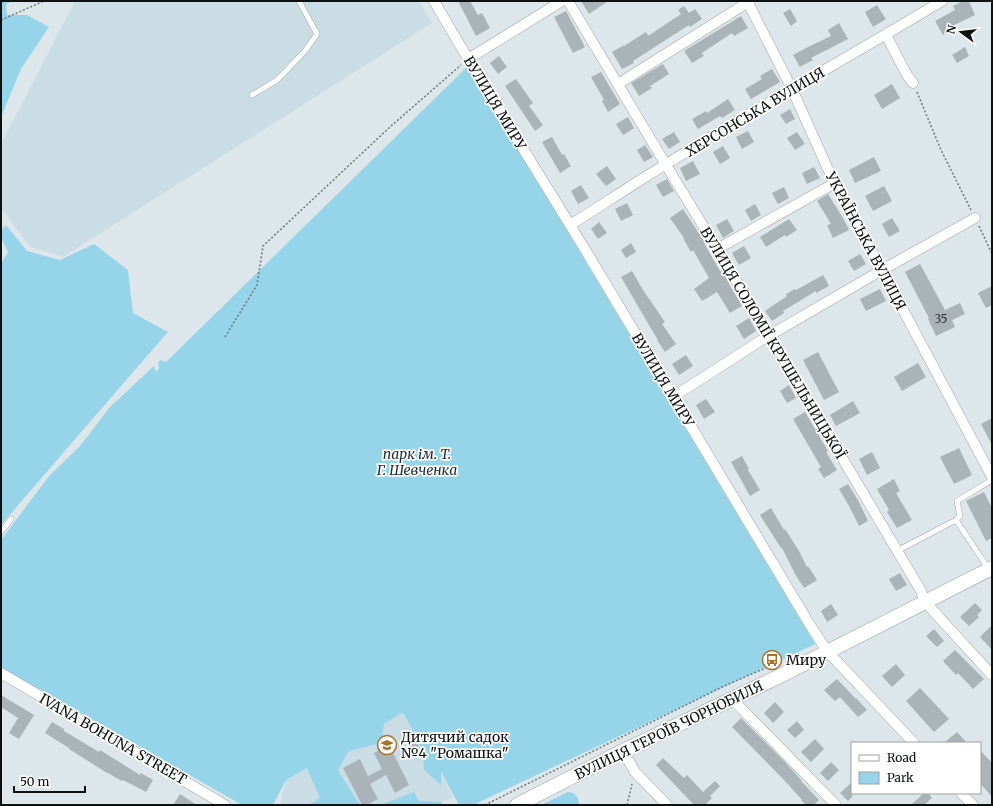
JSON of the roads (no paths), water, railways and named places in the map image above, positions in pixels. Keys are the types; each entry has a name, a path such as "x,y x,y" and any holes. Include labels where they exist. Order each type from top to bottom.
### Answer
{"street":[{"name":"ВУЛИЦЯ МИРУ","path":"434,1 810,626 827,652 913,742"},
{"path":"468,59 562,1"},
{"name":"ВУЛИЦЯ СОЛОМІЇ КРУШЕЛЬНИЦЬКОЇ","path":"568,1 770,336 921,591 926,602 992,675"},
{"path":"618,84 748,1"},
{"name":"УКРАЇНСЬКА ВУЛИЦЯ","path":"748,1 792,90 835,183 992,478"},
{"name":"ХЕРСОНСЬКА ВУЛИЦЯ","path":"570,225 666,165 942,1"},
{"path":"886,35 907,75 913,83"},
{"path":"717,249 835,183"},
{"path":"673,397 760,341 974,218"},
{"name":"ВУЛИЦЯ ГЕРОЇВ ЧОРНОБИЛЯ","path":"516,805 623,750 780,676 990,569"},
{"name":"IVANA BOHUNA STREET","path":"1,673 225,805"},
{"path":"732,699 836,805"},
{"path":"623,750 635,772 667,805"},
{"path":"962,794 973,805"}],"lane":[{"path":"252,95 277,80 305,51 317,34 299,1"},
{"path":"897,551 956,520 960,516 957,501 992,478"},
{"path":"1,532 11,520"},
{"path":"956,520 990,569"}],"place":[{"name":"Миру","path":"772,660"},
{"name":"Дитячий садок №4 \"Ромашка\"","path":"387,745"}],"park label":[{"name":"парк ім. Т. Г. Шевченка","path":"417,462"}]}
